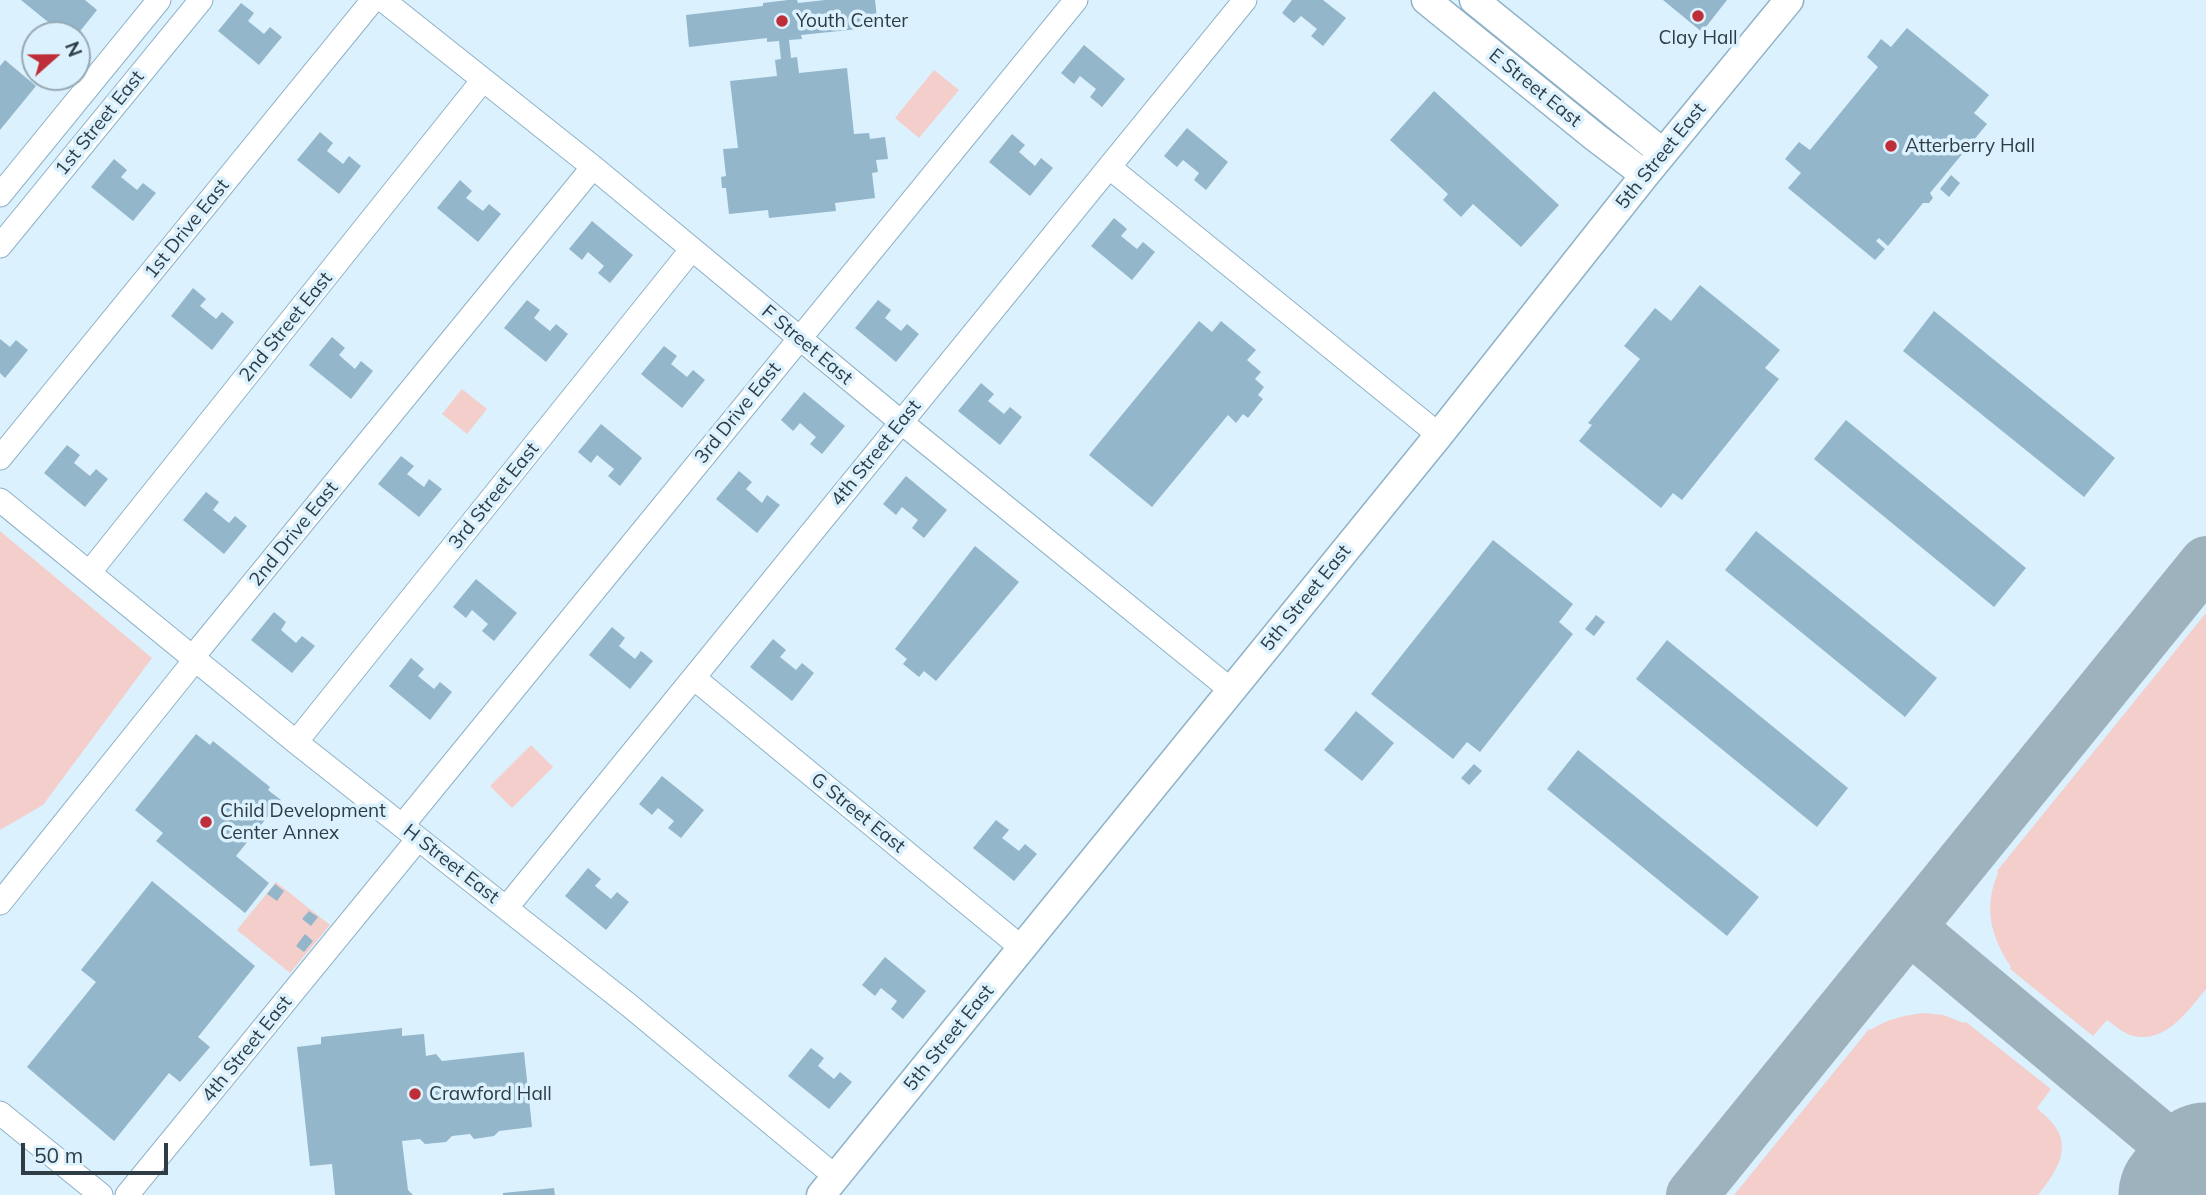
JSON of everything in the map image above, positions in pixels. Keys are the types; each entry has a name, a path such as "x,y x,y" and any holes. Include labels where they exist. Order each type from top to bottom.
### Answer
{"street":[{"name":"1st Street East","path":"0,195 159,0"},
{"name":"1st Street East","path":"0,246 201,0"},
{"name":"1st Drive East","path":"0,458 373,0"},
{"name":"F Street East","path":"383,0 593,167 1231,690"},
{"name":"3rd Drive East","path":"366,902 410,832 799,338 1076,0"},
{"name":"4th Street East","path":"507,907 1245,0"},
{"name":"E Street East","path":"1426,0 1645,175"},
{"name":"E Street East","path":"1474,0 1663,153"},
{"name":"5th Street East","path":"829,1186 1789,0"},
{"name":"2nd Street East","path":"89,573 484,80"},
{"path":"1109,166 1439,435"},
{"name":"2nd Drive East","path":"0,904 195,660 196,653 593,167"},
{"name":"3rd Street East","path":"296,742 692,249"},
{"name":"H Street East","path":"0,500 296,742 507,907 829,1186"},
{"name":"G Street East","path":"694,678 1022,948"},
{"name":"4th Street East","path":"127,1195 366,902"},
{"path":"0,1113 101,1195"}],"shaded area":[{"path":"934,70 959,90 919,138 895,118"},
{"path":"462,389 487,409 467,434 442,414"},
{"path":"0,531 152,658 43,805 0,830"},
{"path":"2206,613 2206,989 2183,1016 2154,1036 2130,1035 2107,1020 2093,1036 2010,969 1998,945 1991,922 1991,898 1997,871"},
{"path":"531,745 553,767 512,808 490,786"},
{"path":"276,882 330,925 290,973 237,930"},
{"path":"1925,1013 1966,1022 2051,1089 2037,1108 2056,1128 2062,1146 2061,1155 2054,1172 2038,1195 1734,1195 1869,1029 1896,1018"}],"building":[{"path":"21,0 85,0 97,10 88,21 47,21"},
{"path":"797,0 798,3 875,0 878,27 801,35 802,39 789,40 791,58 797,57 799,73 847,68 854,134 869,133 870,139 885,137 888,159 876,160 878,172 872,173 875,198 835,203 836,211 769,218 768,210 729,214 726,188 722,188 721,177 726,176 723,149 738,148 730,81 777,76 775,60 781,59 779,41 767,42 767,38 689,47 686,15 763,6 763,3"},
{"path":"1292,0 1323,0 1346,18 1323,46 1311,36 1317,29 1301,16 1294,23 1282,13"},
{"name":"Clay Hall","path":"1663,0 1727,0 1702,32"},
{"path":"241,3 254,13 248,21 264,34 270,27 282,37 259,65 218,31"},
{"name":"Atterberry Hall","path":"1907,28 1989,95 1974,113 1987,124 1930,193 1933,198 1929,203 1923,203 1888,246 1879,238 1876,241 1885,249 1875,260 1788,188 1801,173 1785,159 1799,142 1810,150 1878,67 1867,57 1881,39 1891,47"},
{"path":"1084,45 1125,79 1102,107 1090,97 1096,89 1080,76 1074,84 1061,73"},
{"path":"5,60 21,73 21,91 32,91 0,130 0,66"},
{"path":"1434,91 1559,205 1521,247 1473,204 1461,217 1443,200 1448,194 1390,140"},
{"path":"1187,128 1228,162 1206,190 1194,180 1199,173 1183,160 1177,167 1164,156"},
{"path":"320,132 333,143 327,151 343,164 349,156 361,166 339,194 297,160"},
{"path":"1012,134 1025,145 1019,152 1035,166 1041,158 1053,168 1030,196 989,162"},
{"path":"114,159 127,170 121,177 137,190 143,183 156,193 133,221 91,187"},
{"path":"1951,175 1960,183 1949,197 1940,189"},
{"path":"460,180 472,191 466,198 483,211 489,204 501,214 478,242 437,208"},
{"path":"1114,218 1127,229 1121,236 1137,249 1143,242 1155,252 1132,280 1091,246"},
{"path":"592,221 633,255 610,283 598,273 604,266 588,252 582,260 569,249"},
{"path":"1700,285 1780,350 1765,368 1779,379 1682,500 1673,493 1661,508 1579,441 1592,425 1588,423 1640,359 1624,346 1655,308 1671,321"},
{"path":"193,288 206,299 200,306 216,319 222,312 234,322 212,350 171,316"},
{"path":"527,300 540,310 534,318 550,331 556,324 568,334 546,362 504,328"},
{"path":"878,300 891,310 885,318 901,331 907,324 919,334 896,362 855,328"},
{"path":"1934,311 2115,458 2084,497 1903,351"},
{"path":"1199,321 1212,332 1221,321 1256,350 1247,360 1261,372 1255,379 1264,387 1258,395 1263,399 1248,418 1243,414 1236,423 1228,415 1152,507 1089,455"},
{"path":"332,337 345,348 339,355 355,369 361,361 373,371 351,399 309,365"},
{"path":"0,339 10,347 16,340 28,350 5,378 0,373"},
{"path":"664,346 677,356 671,364 687,377 693,370 705,380 682,408 641,374"},
{"path":"981,383 994,394 988,401 1004,414 1010,407 1022,417 1000,445 958,411"},
{"path":"804,392 845,426 822,454 810,444 816,437 800,423 793,431 781,420"},
{"path":"1846,420 2026,568 1994,607 1814,459"},
{"path":"601,424 642,458 620,486 608,476 614,469 597,455 591,463 578,452"},
{"path":"67,445 80,455 74,463 90,476 96,469 108,479 85,507 44,473"},
{"path":"401,456 414,466 407,474 424,487 429,479 442,489 419,517 378,484"},
{"path":"739,471 752,482 746,489 762,503 767,495 780,505 757,533 716,499"},
{"path":"906,476 947,510 924,538 912,528 918,520 902,507 896,515 883,504"},
{"path":"206,492 219,502 213,510 229,523 235,516 247,526 224,554 183,520"},
{"path":"1756,531 1937,678 1905,717 1725,570"},
{"path":"1493,540 1573,604 1559,622 1573,634 1480,752 1467,742 1453,759 1371,694"},
{"path":"975,546 1019,582 936,681 924,671 919,677 903,664 907,659 895,649"},
{"path":"476,579 517,613 494,641 482,631 488,624 472,610 466,618 453,607"},
{"path":"274,612 286,622 281,630 296,643 302,636 315,646 292,673 251,640"},
{"path":"1596,615 1605,622 1594,636 1585,629"},
{"path":"612,627 625,638 619,646 635,659 641,651 653,661 630,689 589,655"},
{"path":"773,639 786,650 780,657 796,670 802,663 814,673 792,701 750,667"},
{"path":"1667,640 1848,788 1817,827 1636,679"},
{"path":"411,658 424,669 418,676 434,689 440,682 452,692 430,720 389,686"},
{"path":"1356,711 1394,743 1362,781 1324,750"},
{"name":"Child Development Center Annex","path":"196,734 210,745 213,741 270,787 268,790 281,800 236,856 269,883 245,913 156,841 163,833 135,810"},
{"path":"1578,750 1759,897 1727,936 1547,789"},
{"path":"1474,764 1482,771 1469,785 1461,778"},
{"path":"662,776 704,810 681,838 668,828 674,821 658,808 652,815 639,804"},
{"path":"996,820 1009,830 1002,838 1019,851 1025,844 1037,854 1014,881 973,848"},
{"path":"588,868 601,879 595,886 611,899 617,892 629,902 606,930 565,896"},
{"path":"152,881 255,966 198,1037 210,1047 180,1082 169,1073 114,1141 27,1067 96,982 81,970"},
{"path":"275,884 284,891 277,901 267,894"},
{"path":"309,911 318,917 311,926 302,919"},
{"path":"305,934 313,941 304,952 296,946"},
{"path":"885,957 926,991 903,1019 891,1009 897,1001 881,988 875,996 862,985"},
{"name":"Crawford Hall","path":"402,1028 402,1036 424,1034 426,1056 436,1054 442,1061 524,1052 532,1127 499,1131 494,1136 474,1139 470,1134 452,1136 446,1142 425,1144 420,1139 402,1141 408,1190 413,1195 335,1195 332,1164 310,1166 297,1047 321,1044 321,1037"},
{"path":"811,1048 824,1058 818,1066 834,1079 840,1072 852,1082 829,1109 788,1076"},
{"path":"554,1188 555,1195 503,1195 503,1193"}],"taxiway":[{"path":"1692,1195 2206,562"},
{"path":"1910,928 2203,1173"}],"runway":[{"path":"2185,1195 2206,1169"}],"place":[{"name":"Clay Hall","path":"1698,16"},
{"name":"Youth Center","path":"782,21"},
{"name":"Atterberry Hall","path":"1891,146"},
{"name":"Child Development Center Annex","path":"206,822"},
{"name":"Crawford Hall","path":"415,1094"}]}
